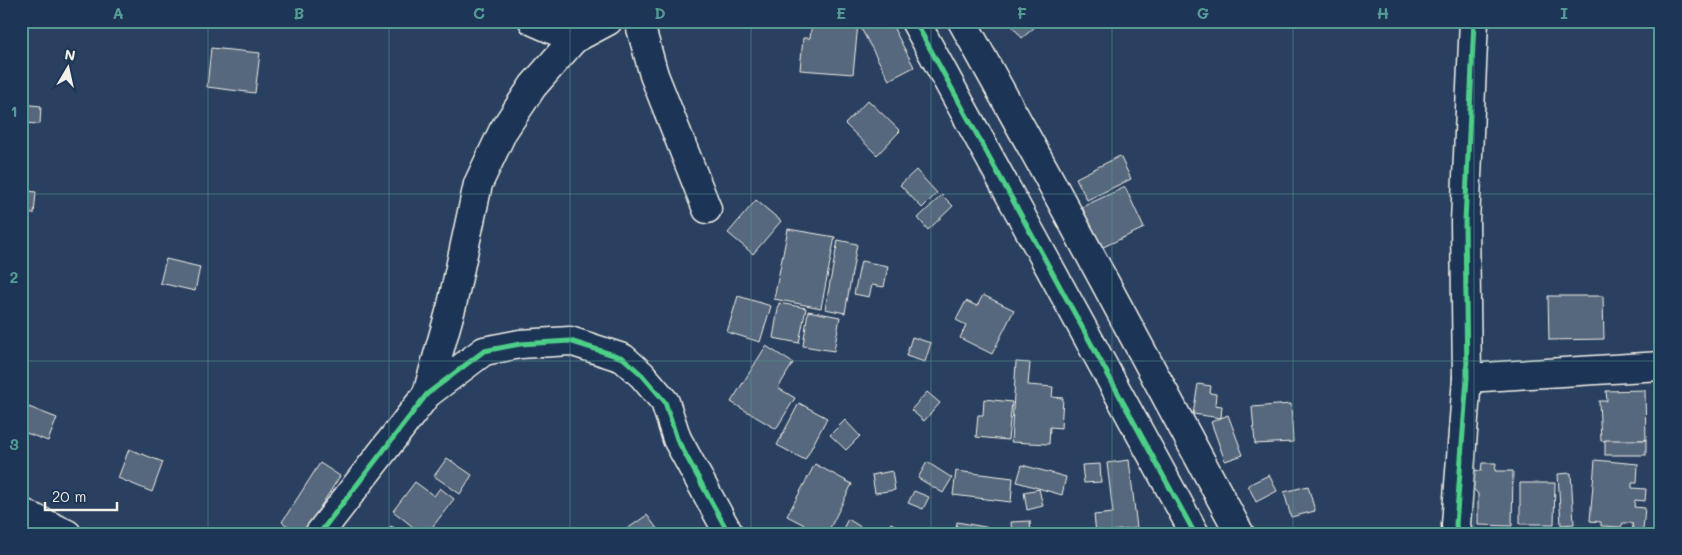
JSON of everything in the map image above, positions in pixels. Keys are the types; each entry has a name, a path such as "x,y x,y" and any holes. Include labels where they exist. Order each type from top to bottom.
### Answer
{"street":[{"path":"533,21 580,30 608,21"},
{"path":"639,21 654,75 707,210"},
{"path":"915,21 1195,534"},
{"path":"962,21 1240,534"},
{"path":"1458,534 1456,525 1468,378 1465,222 1474,21"},
{"path":"427,394 452,305 478,184 503,132 532,86 580,30"},
{"path":"319,534 427,394 484,351 520,344 570,341 623,358 642,375 665,402 677,439 729,534"},
{"path":"1468,378 1661,366"},
{"path":"21,512 67,534"}],"building":[{"path":"812,21 858,24 853,74 800,70 803,38 810,38"},
{"path":"857,21 890,21 914,67 889,80"},
{"path":"1008,21 1042,21 1022,38"},
{"path":"211,48 260,53 255,93 207,87"},
{"path":"868,100 900,131 877,155 845,124"},
{"path":"21,104 41,106 40,124 21,123"},
{"path":"1120,156 1131,179 1087,200 1076,178"},
{"path":"916,170 937,193 922,208 900,185"},
{"path":"1125,187 1144,228 1101,248 1082,207"},
{"path":"21,190 36,192 34,214 21,213"},
{"path":"942,195 953,206 928,230 918,218"},
{"path":"756,200 781,221 753,254 728,233"},
{"path":"788,229 835,237 821,308 774,299"},
{"path":"838,240 857,244 845,313 825,309"},
{"path":"166,259 200,267 195,291 160,283"},
{"path":"861,261 888,266 884,287 872,285 869,297 854,294"},
{"path":"983,295 1014,310 992,354 960,338 966,325 956,320 966,301 977,306"},
{"path":"738,296 771,306 760,342 727,332"},
{"path":"1548,296 1603,296 1604,339 1549,340"},
{"path":"779,303 806,308 799,343 773,338"},
{"path":"808,311 840,317 834,351 803,346"},
{"path":"912,337 931,343 925,362 906,356"},
{"path":"766,346 793,363 778,388 795,398 776,429 731,402"},
{"path":"1016,362 1030,363 1028,385 1053,387 1052,397 1063,398 1061,428 1050,427 1049,444 1011,442"},
{"path":"1198,384 1211,386 1210,393 1216,394 1215,405 1222,406 1221,418 1193,414"},
{"path":"1645,390 1646,440 1601,441 1599,401 1607,401 1606,391"},
{"path":"927,392 940,403 924,421 911,410"},
{"path":"984,399 1012,402 1008,440 976,437 978,415 983,415"},
{"path":"799,403 827,418 805,460 777,445"},
{"path":"21,404 57,418 48,441 21,431"},
{"path":"1291,404 1293,442 1255,444 1252,407"},
{"path":"1228,415 1243,455 1225,461 1211,422"},
{"path":"845,420 860,436 846,450 830,435"},
{"path":"1605,440 1646,440 1646,455 1605,455"},
{"path":"129,449 163,462 152,492 118,478"},
{"path":"447,458 472,475 460,494 434,476"},
{"path":"1129,460 1137,528 1096,533 1094,515 1113,513 1107,463"},
{"path":"1595,460 1638,464 1637,483 1632,483 1632,488 1646,489 1645,501 1635,500 1634,507 1645,508 1643,530 1633,529 1632,523 1623,523 1621,527 1601,526 1601,522 1590,521"},
{"path":"927,462 952,478 943,493 918,478"},
{"path":"320,463 340,476 303,534 300,534 282,522"},
{"path":"1482,463 1496,463 1495,471 1513,471 1512,526 1478,525 1478,494 1472,487 1472,470 1481,471"},
{"path":"815,464 852,484 827,534 822,534 787,516"},
{"path":"1100,464 1101,482 1084,483 1082,465"},
{"path":"1022,465 1066,477 1062,495 1017,482"},
{"path":"892,471 895,490 875,493 872,475"},
{"path":"956,471 1013,478 1011,502 953,495"},
{"path":"1571,473 1574,524 1561,525 1558,474"},
{"path":"1269,475 1277,491 1256,502 1248,485"},
{"path":"415,482 434,496 440,488 454,499 427,534 422,534 393,511"},
{"path":"1520,483 1555,483 1554,524 1520,524"},
{"path":"1308,486 1315,511 1291,517 1284,492"},
{"path":"1039,489 1043,506 1027,510 1024,492"},
{"path":"914,491 929,497 923,509 908,503"},
{"path":"647,515 658,530 653,534 620,534"},
{"path":"848,519 872,534 840,534"},
{"path":"1030,521 1031,534 1012,534 1011,522"},
{"path":"957,522 996,529 995,534 955,534"},
{"path":"891,523 905,531 904,534 885,534"},
{"path":"391,526 405,534 386,534"}],"cycle path":[{"path":"915,21 1195,534"},
{"path":"1458,534 1456,525 1467,378 1465,222 1474,21"},
{"path":"319,534 427,394 484,351 520,344 570,341 623,358 642,375 665,402 677,439 729,534"}]}
